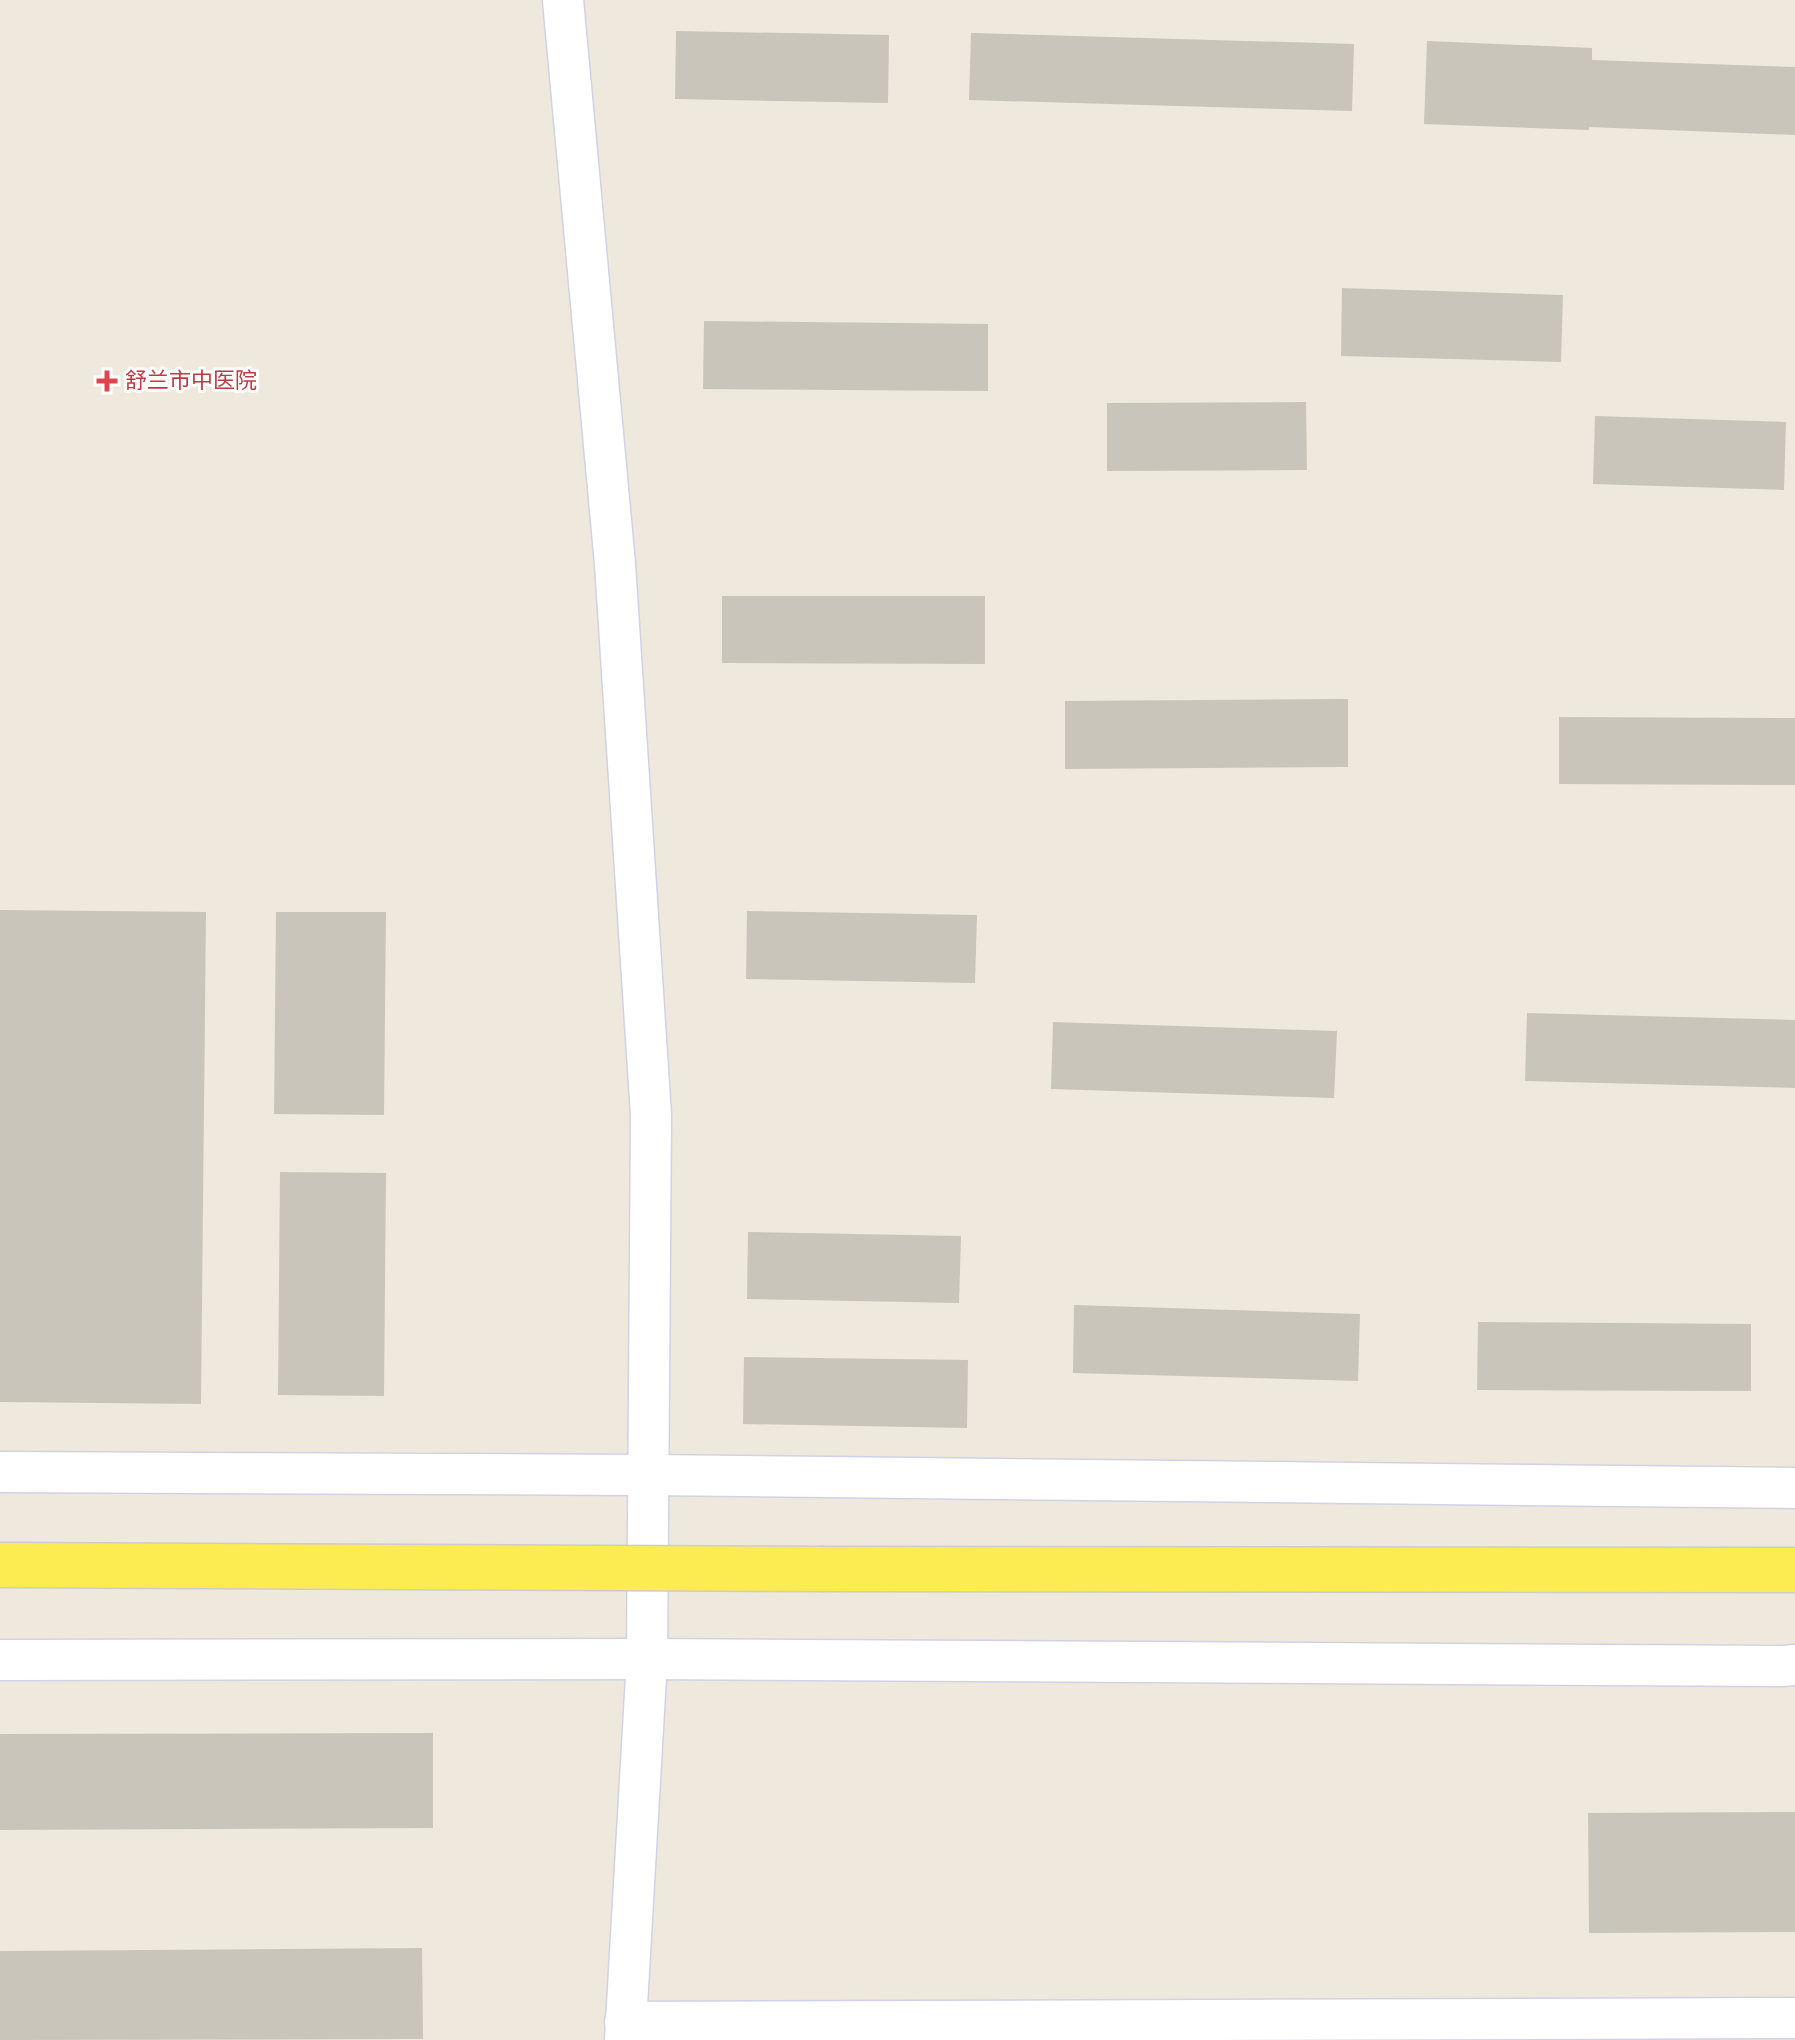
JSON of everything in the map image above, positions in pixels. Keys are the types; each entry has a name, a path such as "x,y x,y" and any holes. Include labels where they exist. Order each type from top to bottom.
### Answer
{"main road":[{"path":"0,1565 1795,1570"}],"street":[{"path":"563,0 615,564 651,1115 647,1659 625,2031 1033,2030 1795,2018"},
{"path":"0,1472 649,1475 1795,1488"},
{"path":"0,1660 647,1659 1795,1665"}],"building":[{"path":"676,31 889,35 888,103 675,99"},
{"path":"971,33 1354,44 1352,111 969,100"},
{"path":"1427,41 1592,48 1592,60 1795,67 1795,135 1424,124"},
{"path":"1342,288 1563,295 1561,362 1341,356"},
{"path":"704,321 988,324 988,391 703,389"},
{"path":"1306,402 1307,470 1107,471 1107,403"},
{"path":"1595,416 1786,422 1784,490 1593,484"},
{"path":"722,596 985,596 985,664 722,663"},
{"path":"1348,699 1348,767 1065,769 1065,701"},
{"path":"1559,717 1795,718 1795,785 1559,784"},
{"path":"0,910 206,912 201,1404 0,1402"},
{"path":"747,911 977,915 975,983 746,979"},
{"path":"276,912 386,912 384,1115 274,1114"},
{"path":"1527,1013 1795,1020 1795,1088 1525,1081"},
{"path":"1053,1022 1337,1031 1334,1098 1051,1089"},
{"path":"280,1172 386,1173 384,1396 278,1395"},
{"path":"748,1232 961,1236 959,1303 747,1299"},
{"path":"1074,1305 1360,1314 1358,1381 1073,1373"},
{"path":"1478,1322 1751,1324 1751,1391 1477,1390"},
{"path":"744,1357 968,1360 967,1428 743,1424"},
{"path":"433,1733 433,1828 0,1830 0,1734"},
{"path":"1795,1812 1795,1932 1589,1933 1588,1813"},
{"path":"422,1948 423,2039 0,2040 0,1951"}],"place":[{"name":"舒兰市中医院","path":"107,381"}]}
